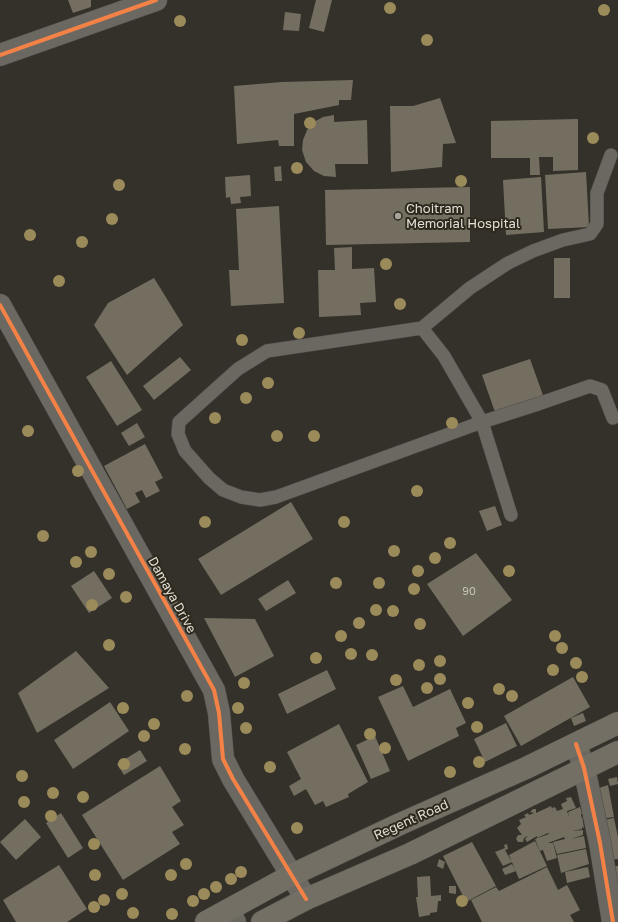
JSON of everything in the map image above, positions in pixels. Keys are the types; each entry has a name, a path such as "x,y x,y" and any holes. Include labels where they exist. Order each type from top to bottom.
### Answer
{"main road":[{"name":"Regent Road","path":"206,922 232,916 292,875 400,824 526,768 618,724"},
{"path":"262,922 306,899 410,854 618,752"}],"street":[{"path":"0,55 156,0"},
{"name":"Damaya Drive","path":"0,305 214,690 219,713 223,759 233,779 306,899"},
{"path":"576,744 584,768 600,843 613,922"}],"lane":[{"path":"611,155 597,193 597,224 590,234 563,240 533,251 508,263 470,288 422,328 267,351 238,369 180,422 178,434 185,451 209,478 223,490 241,497 260,500 276,497 482,422 590,386 602,390 613,418"},
{"path":"422,328 444,356 482,422 511,515"}],"building":[{"path":"68,0 91,0 91,7 73,13"},
{"path":"316,0 332,0 324,32 309,28"},
{"path":"285,12 301,14 299,31 283,30"},
{"path":"353,80 351,100 339,100 339,105 294,114 294,146 279,146 278,140 237,144 234,86 282,82"},
{"path":"440,98 456,143 443,144 442,167 391,172 390,106 413,106"},
{"path":"334,115 334,122 367,120 368,164 335,164 336,177 324,176 314,171 306,162 302,150 303,140 307,130 314,122 323,117"},
{"path":"578,119 578,170 553,171 553,157 539,157 540,175 530,175 530,158 491,158 491,121"},
{"path":"281,166 282,181 275,181 274,167"},
{"path":"586,172 589,227 548,229 545,175"},
{"path":"250,175 251,196 240,197 241,203 231,204 230,197 226,198 225,177"},
{"path":"541,177 544,232 506,235 503,180"},
{"name":"Choitram Memorial Hospital","path":"470,187 470,242 326,245 325,190"},
{"path":"279,206 284,303 231,306 229,270 239,270 236,209"},
{"path":"352,247 352,269 374,268 376,302 360,303 361,315 319,317 318,270 335,270 334,248"},
{"path":"554,258 570,258 570,298 554,298"},
{"path":"154,278 183,325 127,375 94,325 108,303"},
{"path":"180,357 191,370 154,400 143,386"},
{"path":"530,359 544,398 496,415 482,375"},
{"path":"111,361 142,410 117,426 86,377"},
{"path":"137,423 145,437 129,446 121,433"},
{"path":"145,444 163,478 155,482 160,491 146,498 142,490 135,493 140,502 127,509 104,466"},
{"path":"291,502 313,539 221,595 198,559"},
{"path":"495,506 502,525 487,531 479,511"},
{"path":"476,553 512,600 463,636 427,584"},
{"path":"94,571 112,598 89,613 71,586"},
{"path":"288,580 296,593 266,611 258,599"},
{"path":"204,618 255,619 274,656 235,677"},
{"path":"76,651 109,688 37,733 18,693"},
{"path":"327,670 336,689 287,714 278,694"},
{"path":"573,677 590,707 521,746 504,716"},
{"path":"403,686 413,707 450,689 466,723 456,728 459,736 408,761 378,697"},
{"path":"110,702 129,731 73,769 54,740"},
{"path":"583,713 586,721 574,726 571,718"},
{"path":"506,723 517,746 485,762 474,739"},
{"path":"339,724 368,782 348,794 349,797 326,807 323,801 315,805 306,789 294,796 289,786 301,779 287,752"},
{"path":"375,736 390,771 371,779 356,745"},
{"path":"140,750 147,761 124,775 117,764"},
{"path":"160,766 181,801 172,807 184,825 172,832 180,844 123,880 82,815"},
{"path":"617,777 618,784 610,786 608,779"},
{"path":"608,785 614,817 602,819 599,788"},
{"path":"571,797 576,808 567,811 569,817 568,812 580,807 584,828 582,827 582,829 572,831 583,830 583,835 571,839 584,836 586,848 557,854 553,842 565,839 564,837 548,843 553,843 557,858 547,861 543,850 540,851 535,839 549,834 548,833 537,838 537,836 527,842 525,839 528,836 524,838 523,842 518,842 516,839 518,835 522,835 517,828 521,824 519,820 526,817 524,815 534,813 530,812 533,809 536,809 536,813 551,806 555,816 552,808 555,807 557,811 563,809 561,804 567,801 566,798"},
{"path":"61,813 83,848 68,858 46,823"},
{"path":"614,818 618,837 618,859 611,860 604,820"},
{"path":"25,819 41,837 16,860 0,842"},
{"path":"535,841 547,866 519,879 509,855"},
{"path":"472,842 496,886 466,902 443,856"},
{"path":"507,844 508,849 505,850 512,862 503,866 495,852 505,848 504,845"},
{"path":"586,849 589,864 561,873 557,855"},
{"path":"439,859 445,862 443,869 437,866"},
{"path":"512,864 516,871 505,875 502,869"},
{"path":"59,865 87,909 67,922 16,922 3,900"},
{"path":"612,866 618,866 618,897"},
{"path":"547,867 558,890 567,885 580,910 570,915 574,922 482,922 471,900 496,887 499,891"},
{"path":"588,867 590,877 567,883 565,872"},
{"path":"430,876 431,896 441,895 441,901 438,901 437,912 419,917 416,897 418,897 417,877"},
{"path":"449,886 456,886 456,894 449,893"}],"cycle path":[{"path":"0,55 156,0"},
{"path":"0,305 214,690 219,713 223,759 233,779 306,899"},
{"path":"576,744 584,768 600,843 613,922"}],"place":[{"name":"Choitram Memorial Hospital","path":"398,216"}]}
